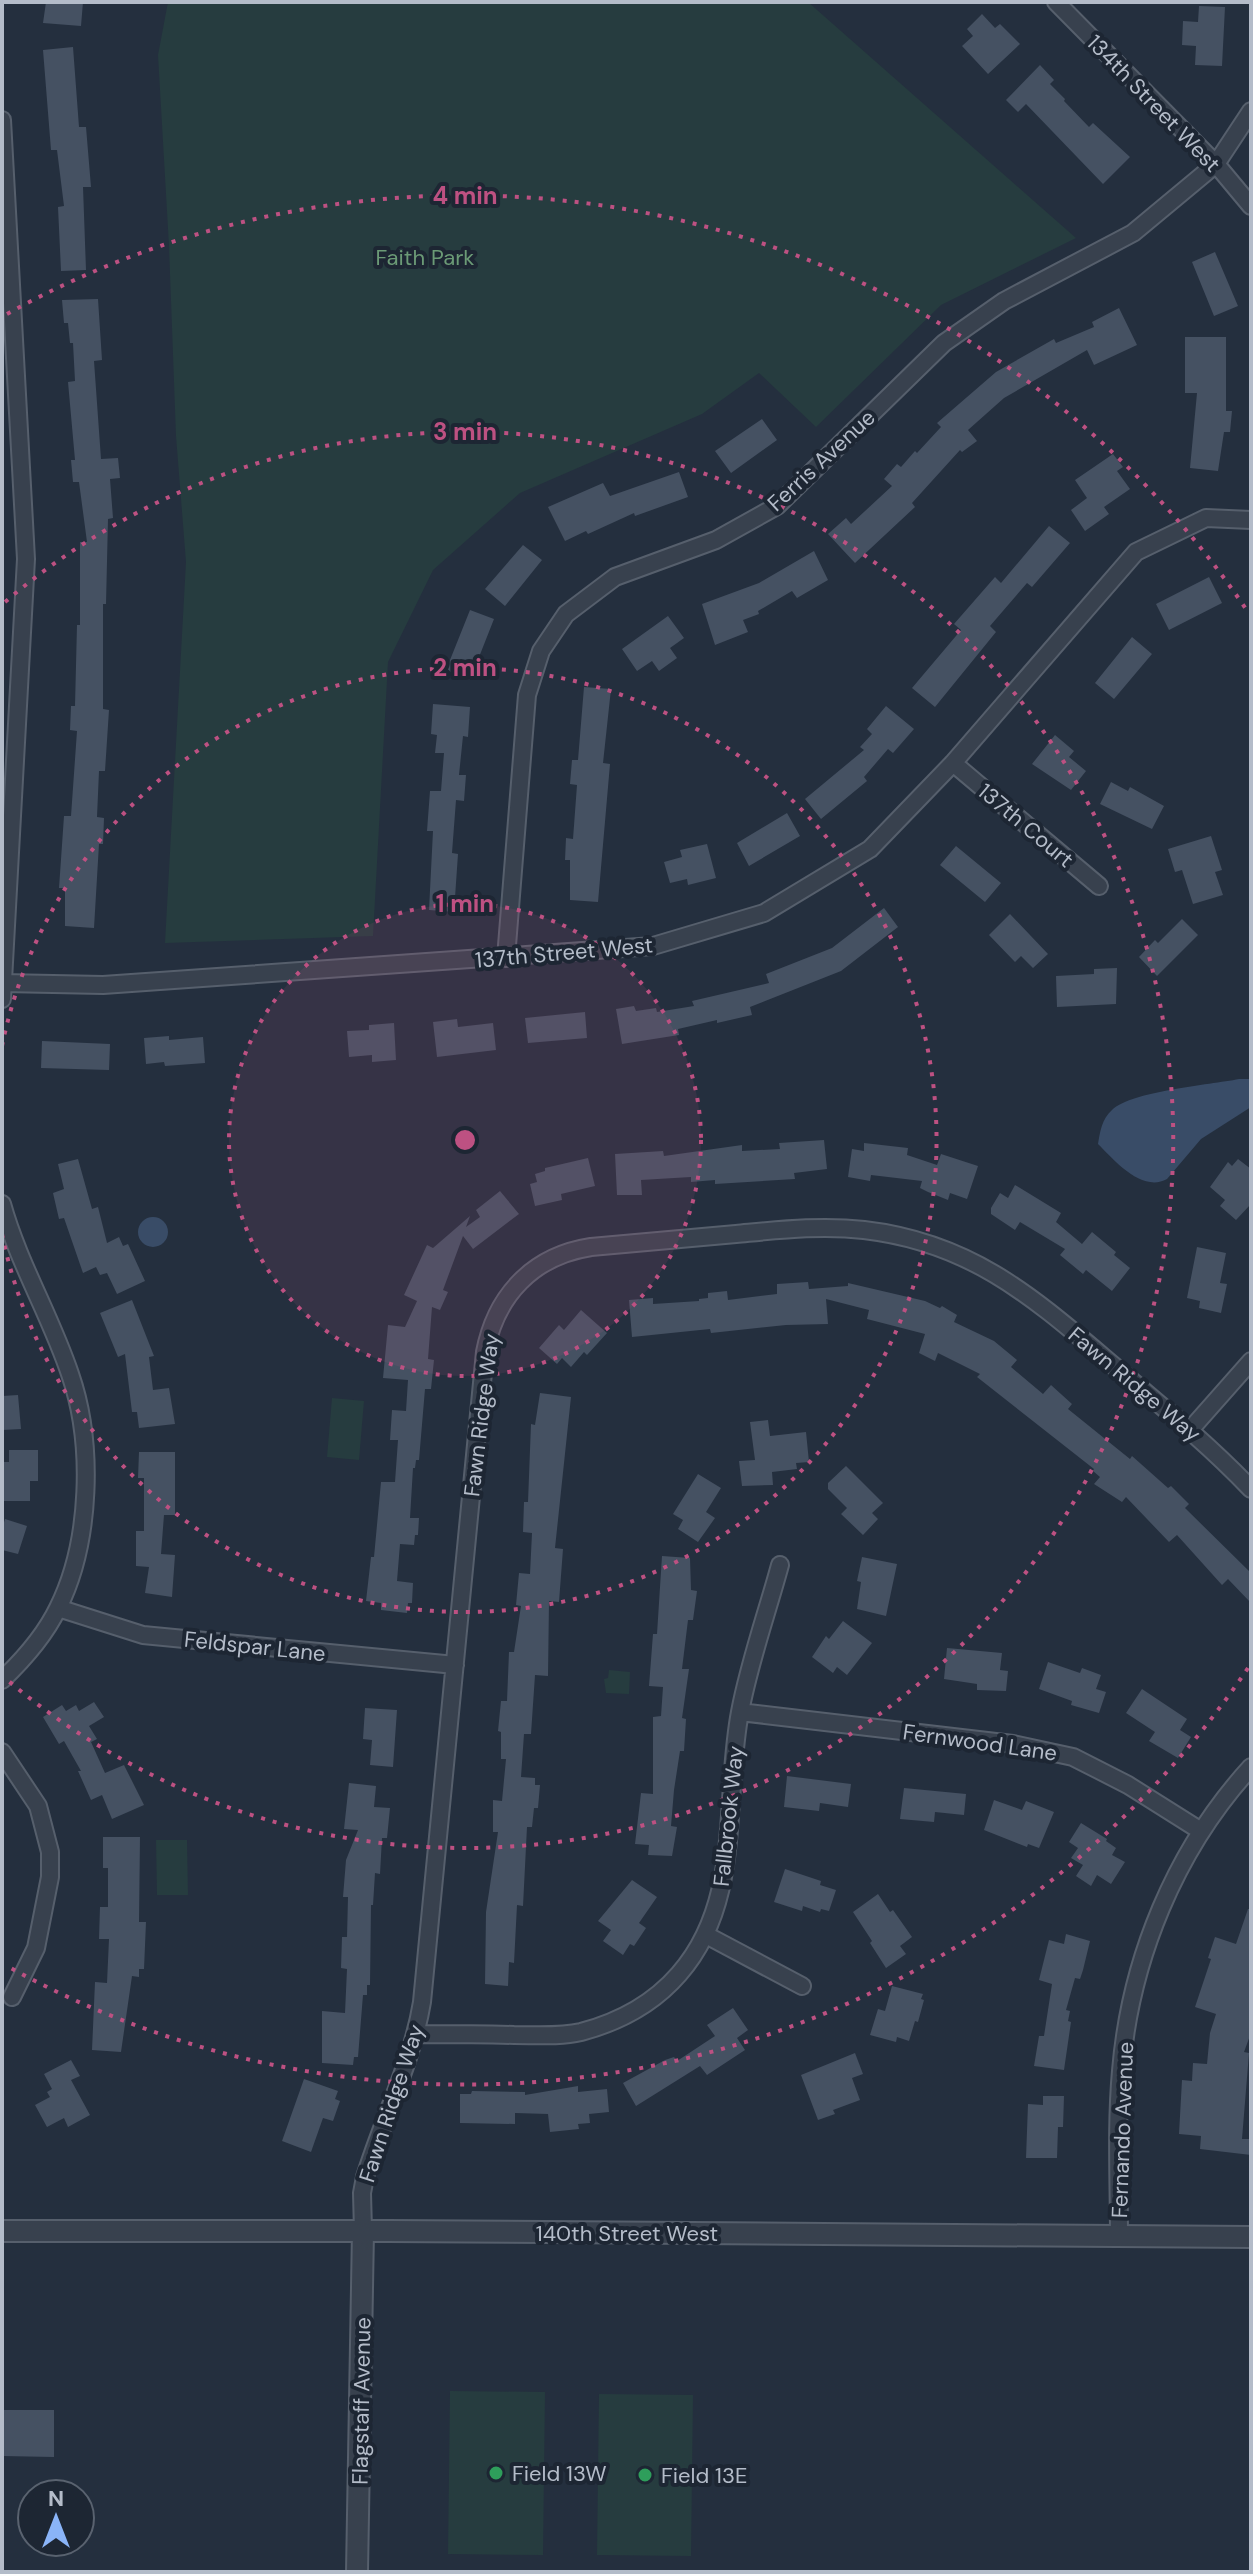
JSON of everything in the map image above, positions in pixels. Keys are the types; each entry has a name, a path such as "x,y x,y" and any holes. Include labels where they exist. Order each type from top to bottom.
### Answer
{"street":[{"name":"134th Street West","path":"1056,2 1216,164 1251,206"},
{"name":"Ferris Avenue","path":"506,958 527,695 541,651 566,614 615,577 716,540 777,506 944,343 1004,301 1133,233 1216,164 1251,111"},
{"path":"2,120 26,559 6,878 2,999"},
{"name":"137th Street West","path":"3,983 103,985 653,946 764,913 870,849 953,763 1136,552 1206,518 1251,520"},
{"name":"137th Court","path":"953,763 1099,886"},
{"path":"2,1204 70,1372 82,1428 85,1468 80,1538 58,1608 32,1648 2,1680"},
{"name":"Fawn Ridge Way","path":"363,2231 362,2193 365,2177 417,2034 424,1986 489,1331 506,1296 534,1268 572,1250 829,1227 865,1230 928,1243 961,1255 1017,1287 1190,1430 1251,1489"},
{"path":"1190,1430 1251,1361"},
{"name":"Fallbrook Way","path":"417,2034 578,2033 639,2009 667,1988 690,1961 718,1907 740,1712 780,1565"},
{"name":"Feldspar Lane","path":"58,1608 143,1635 455,1665"},
{"name":"Fernwood Lane","path":"740,1712 1013,1744 1073,1757 1128,1785 1201,1831"},
{"path":"2,1752 38,1806 50,1852 50,1877 36,1948 12,1997"},
{"name":"Fernando Avenue","path":"1119,2237 1121,2073 1131,2002 1140,1966 1165,1898 1201,1831 1251,1767"},
{"path":"706,1935 802,1986"},
{"name":"140th Street West","path":"2,2231 1251,2237"},
{"name":"Flagstaff Avenue","path":"357,2572 363,2231"}],"green space":[{"name":"Faith Park","path":"168,2 808,2 1076,238 941,305 816,427 759,373 702,414 520,493 433,570 388,662 373,936 165,943 186,562 176,436 158,55"},
{"path":"332,1398 364,1401 359,1460 327,1457"},
{"path":"609,1670 630,1672 629,1694 606,1693 604,1679 608,1678"},
{"path":"156,1840 187,1840 188,1895 157,1895"},
{"name":"Field 13W","path":"450,2391 545,2392 543,2555 448,2554"},
{"name":"Field 13E","path":"599,2394 693,2395 691,2556 597,2555"}],"water":[{"path":"1251,1079 1251,1107 1201,1139 1167,1179 1148,1182 1138,1178 1120,1166 1098,1144 1106,1117 1122,1103 1153,1093"},
{"path":"153,1217 164,1221 168,1232 164,1243 153,1247 142,1243 138,1232 142,1221"}],"building":[{"path":"46,2 83,2 81,26 43,23"},
{"path":"1199,6 1225,7 1222,66 1195,65 1196,46 1182,45 1183,21 1198,22"},
{"path":"982,14 995,28 1000,24 1020,44 988,74 962,46 973,36 967,29"},
{"path":"73,47 79,127 86,127 91,187 83,187 86,270 61,271 58,207 64,206 57,150 51,150 43,50"},
{"path":"1040,65 1054,80 1050,84 1089,127 1093,123 1130,157 1103,184 1026,104 1018,112 1006,100"},
{"path":"1215,252 1238,306 1214,316 1192,262"},
{"path":"98,299 102,360 94,361 101,459 118,458 120,478 110,479 113,518 108,519 106,604 103,604 103,709 109,710 105,771 99,771 97,817 104,818 103,844 99,844 94,928 65,926 65,888 59,888 64,816 71,816 77,731 70,730 71,706 75,706 77,625 80,625 80,542 87,542 79,482 73,482 71,460 75,460 68,382 75,381 73,343 70,343 68,323 64,323 62,300"},
{"path":"1119,308 1137,345 1094,365 1087,350 1004,398 968,430 977,441 962,452 960,450 912,503 915,507 855,563 828,534 846,518 851,524 892,486 884,479 897,464 901,467 915,451 917,453 941,427 937,423 996,372 1054,339 1056,343 1094,327 1092,322"},
{"path":"1185,337 1226,337 1226,411 1232,411 1230,432 1224,432 1218,471 1190,468 1197,393 1185,393"},
{"path":"762,419 777,440 731,473 715,451"},
{"path":"1113,454 1123,467 1117,471 1130,489 1104,507 1109,514 1085,531 1071,510 1087,498 1075,480"},
{"path":"679,472 688,497 635,516 634,513 565,541 548,507 603,483 610,496"},
{"path":"1049,526 1070,543 1032,587 1027,583 990,626 996,632 935,707 912,688 961,630 954,624 995,577 1001,583"},
{"path":"523,545 542,560 505,606 485,589"},
{"path":"814,551 828,580 797,598 792,591 758,611 759,614 743,620 748,632 715,645 702,604 759,583"},
{"path":"1209,577 1222,603 1169,630 1156,604"},
{"path":"470,610 494,619 470,680 446,670"},
{"path":"668,616 684,638 670,648 677,658 659,671 652,661 637,671 622,649"},
{"path":"1132,637 1152,654 1114,699 1095,683"},
{"path":"584,687 611,689 603,763 610,764 598,902 570,900 570,860 565,860 566,838 573,839 577,785 570,784 572,760 578,760"},
{"path":"433,704 470,707 468,737 463,736 459,775 466,775 464,801 456,800 452,853 458,854 454,912 429,910 433,831 427,831 430,791 441,791 444,753 435,753 437,735 431,734"},
{"path":"886,706 914,729 893,753 888,749 864,777 867,781 821,819 805,799 864,750 860,747 872,734 867,729"},
{"path":"1055,735 1074,751 1069,757 1086,771 1071,790 1032,764"},
{"path":"1111,782 1128,791 1130,787 1164,806 1152,829 1100,804"},
{"path":"787,813 800,836 749,866 737,843"},
{"path":"1211,836 1222,870 1215,872 1223,895 1193,904 1182,870 1175,872 1168,849"},
{"path":"707,844 716,878 688,885 687,879 670,883 664,862 682,857 680,850"},
{"path":"956,846 1001,883 985,902 940,865"},
{"path":"884,908 898,927 841,971 750,1007 752,1015 678,1029 679,1035 622,1044 616,1009 634,1006 636,1011 656,1008 657,1012 694,1006 692,1001 769,983 766,974 832,948"},
{"path":"1010,914 1048,954 1033,968 1021,956 1015,962 989,935"},
{"path":"1182,919 1198,935 1157,976 1139,957"},
{"path":"1117,968 1116,1004 1057,1007 1056,976 1094,974 1094,969"},
{"path":"585,1012 587,1038 528,1043 525,1018"},
{"path":"457,1019 458,1027 493,1023 496,1050 437,1057 433,1022"},
{"path":"394,1023 396,1060 372,1062 372,1055 349,1057 347,1031 369,1030 369,1025"},
{"path":"169,1036 169,1040 203,1037 205,1063 146,1064 144,1038"},
{"path":"42,1041 110,1044 109,1070 41,1068"},
{"path":"824,1140 827,1169 794,1173 795,1179 715,1184 715,1180 691,1182 691,1177 641,1180 642,1195 617,1195 615,1154 663,1151 664,1156 742,1145 742,1151 780,1149 779,1143"},
{"path":"864,1143 908,1148 907,1155 937,1165 941,1154 978,1166 967,1199 950,1193 948,1200 928,1192 920,1188 922,1181 871,1175 870,1181 848,1177 852,1149 864,1151"},
{"path":"588,1158 595,1186 561,1194 562,1200 535,1206 530,1184 537,1182 535,1174 545,1171 545,1168"},
{"path":"78,1159 92,1209 98,1207 107,1243 119,1237 123,1246 128,1244 145,1281 117,1294 107,1273 100,1275 96,1267 83,1273 64,1218 59,1219 53,1193 64,1189 58,1164"},
{"path":"1238,1159 1251,1169 1251,1204 1236,1220 1220,1206 1225,1200 1210,1187 1228,1162 1232,1166"},
{"path":"1015,1185 1061,1213 1056,1222 1082,1244 1092,1232 1116,1252 1114,1255 1130,1268 1112,1291 1086,1270 1083,1274 1060,1255 1065,1249 1020,1222 1015,1230 991,1214 1000,1193 1008,1198"},
{"path":"500,1191 519,1214 473,1249 463,1236 443,1290 448,1292 440,1310 432,1307 428,1359 434,1360 431,1389 425,1389 419,1460 413,1468 410,1518 419,1518 418,1535 415,1535 414,1545 400,1544 397,1581 413,1583 412,1603 408,1603 407,1613 381,1610 381,1603 366,1601 371,1557 374,1557 381,1482 395,1482 398,1440 390,1440 392,1410 406,1411 408,1380 383,1378 388,1325 405,1327 417,1301 404,1295 427,1245 433,1248 470,1216 466,1227 480,1217 476,1210"},
{"path":"1197,1247 1226,1253 1220,1283 1227,1284 1221,1313 1199,1308 1200,1301 1187,1298"},
{"path":"808,1282 809,1289 848,1286 848,1283 925,1301 940,1308 942,1306 957,1315 954,1322 994,1341 1017,1360 1011,1367 1043,1394 1051,1385 1072,1404 1068,1409 1130,1459 1132,1456 1168,1488 1171,1486 1189,1504 1185,1508 1251,1573 1251,1603 1228,1579 1222,1585 1177,1535 1169,1542 1126,1497 1122,1502 1094,1484 1100,1477 1094,1469 977,1377 980,1374 938,1353 935,1361 919,1353 925,1334 867,1319 869,1310 826,1299 828,1324 711,1333 710,1329 632,1337 629,1300 653,1298 653,1304 699,1301 708,1298 708,1293 727,1291 728,1300 777,1294 777,1284"},
{"path":"132,1300 154,1356 149,1357 153,1390 169,1388 175,1424 139,1428 137,1412 132,1412 125,1354 118,1357 100,1313"},
{"path":"581,1310 607,1333 571,1367 562,1358 557,1364 539,1348 559,1325 564,1330"},
{"path":"540,1393 571,1397 555,1548 563,1549 559,1602 549,1601 548,1676 535,1675 531,1734 524,1734 521,1777 535,1778 535,1785 540,1785 538,1808 534,1808 532,1827 527,1827 523,1906 517,1905 514,1963 509,1962 508,1986 485,1984 486,1912 498,1832 493,1832 493,1800 502,1801 506,1759 501,1759 501,1732 498,1731 501,1701 507,1701 509,1652 514,1652 521,1606 516,1605 519,1573 530,1574 532,1533 523,1532 524,1502 528,1502 531,1424 535,1425"},
{"path":"18,1395 21,1429 2,1430 2,1396"},
{"path":"768,1420 770,1436 806,1432 809,1462 796,1463 797,1469 772,1472 773,1485 742,1486 739,1461 755,1460 750,1422"},
{"path":"9,1450 38,1450 38,1481 30,1481 30,1501 2,1501 2,1462 9,1462"},
{"path":"139,1452 175,1452 175,1515 164,1515 161,1554 175,1555 172,1597 145,1593 149,1567 136,1566 136,1531 144,1531 144,1478 138,1478"},
{"path":"846,1466 883,1503 872,1513 878,1519 863,1535 841,1514 847,1508 828,1489 828,1483"},
{"path":"698,1474 721,1488 706,1512 715,1518 698,1542 678,1529 683,1520 673,1514"},
{"path":"5,1519 27,1526 18,1554 2,1550"},
{"path":"662,1556 690,1558 691,1590 697,1591 693,1620 688,1620 682,1669 689,1669 682,1718 686,1719 684,1751 680,1751 674,1790 671,1826 677,1827 672,1856 648,1855 649,1845 635,1844 641,1793 653,1794 653,1717 661,1716 663,1687 649,1686 653,1634 657,1634"},
{"path":"862,1557 897,1564 886,1616 857,1609 861,1582 857,1581"},
{"path":"843,1621 872,1643 847,1675 837,1667 833,1673 812,1657 826,1636 829,1639"},
{"path":"947,1648 1002,1653 1000,1670 1008,1671 1006,1691 977,1690 977,1684 944,1679"},
{"path":"1048,1662 1080,1673 1082,1668 1101,1675 1096,1689 1106,1692 1099,1713 1071,1705 1072,1701 1039,1689"},
{"path":"1142,1689 1187,1719 1180,1730 1191,1737 1178,1758 1149,1741 1155,1732 1126,1713"},
{"path":"94,1702 104,1717 89,1726 97,1739 91,1742 105,1773 124,1765 144,1805 112,1819 102,1795 91,1800 78,1771 81,1771 64,1741 59,1744 43,1717 62,1705 66,1711 76,1705 79,1711"},
{"path":"365,1708 397,1710 393,1767 370,1765 372,1740 363,1739"},
{"path":"787,1776 851,1784 848,1807 820,1803 819,1811 784,1807"},
{"path":"349,1783 376,1786 374,1807 390,1808 387,1838 382,1838 380,1874 375,1873 371,1905 370,1985 367,1985 367,1995 363,1995 358,2057 354,2057 353,2065 322,2063 322,2011 345,2013 347,1969 341,1968 342,1937 347,1937 348,1897 343,1897 346,1860 358,1830 344,1829"},
{"path":"904,1788 966,1794 964,1815 935,1812 934,1822 900,1819"},
{"path":"994,1800 1022,1810 1026,1801 1054,1812 1039,1848 1028,1844 1027,1847 984,1830"},
{"path":"1081,1823 1107,1839 1116,1848 1112,1855 1125,1862 1111,1884 1097,1875 1091,1886 1076,1876 1083,1865 1071,1858 1078,1848 1069,1842"},
{"path":"103,1837 140,1837 139,1922 146,1922 144,1969 139,1969 139,1977 132,1976 121,2052 92,2050 95,1982 107,1983 109,1939 99,1939 100,1907 108,1907 108,1868 103,1868"},
{"path":"785,1869 821,1881 820,1885 836,1890 829,1911 821,1909 820,1912 803,1906 802,1911 774,1902"},
{"path":"632,1880 657,1897 639,1923 646,1928 634,1946 630,1944 623,1955 603,1941 611,1930 598,1921"},
{"path":"878,1894 912,1937 900,1946 906,1954 886,1968 853,1912"},
{"path":"1248,1909 1251,1909 1251,2033 1244,2052 1249,2053 1242,2139 1251,2139 1251,2155 1200,2149 1201,2136 1179,2134 1182,2080 1192,2081 1193,2063 1207,2064 1210,2033 1216,2014 1195,2007 1211,1959 1208,1958 1215,1937 1236,1944"},
{"path":"1066,1934 1090,1941 1080,1979 1075,1978 1066,2010 1070,2011 1068,2021 1071,2022 1064,2070 1034,2066 1039,2036 1044,2036 1052,1984 1039,1980 1049,1940 1064,1944"},
{"path":"892,1986 923,1994 918,2022 915,2021 909,2041 897,2037 896,2042 870,2035 878,2009 885,2011"},
{"path":"733,2008 748,2030 737,2038 745,2050 707,2075 700,2066 636,2106 623,2083 665,2060 674,2057 677,2061 715,2036 707,2025"},
{"path":"855,2053 863,2074 852,2078 860,2100 833,2110 835,2114 818,2120 801,2075"},
{"path":"71,2060 80,2076 71,2080 90,2115 68,2127 64,2118 47,2127 35,2105 50,2097 47,2092 52,2089 44,2074"},
{"path":"304,2079 338,2091 335,2099 340,2101 333,2121 323,2118 311,2152 282,2141"},
{"path":"578,2086 578,2092 607,2089 609,2112 589,2114 590,2123 578,2124 579,2129 550,2132 548,2114 515,2113 515,2124 460,2123 460,2094 471,2094 472,2091 525,2092 525,2095"},
{"path":"1043,2096 1064,2096 1063,2127 1058,2127 1057,2158 1026,2158 1028,2104 1043,2105"},
{"path":"2,2410 54,2410 54,2457 2,2456"}],"place":[{"name":"Field 13W","path":"496,2473"},
{"name":"Field 13E","path":"645,2475"}]}
